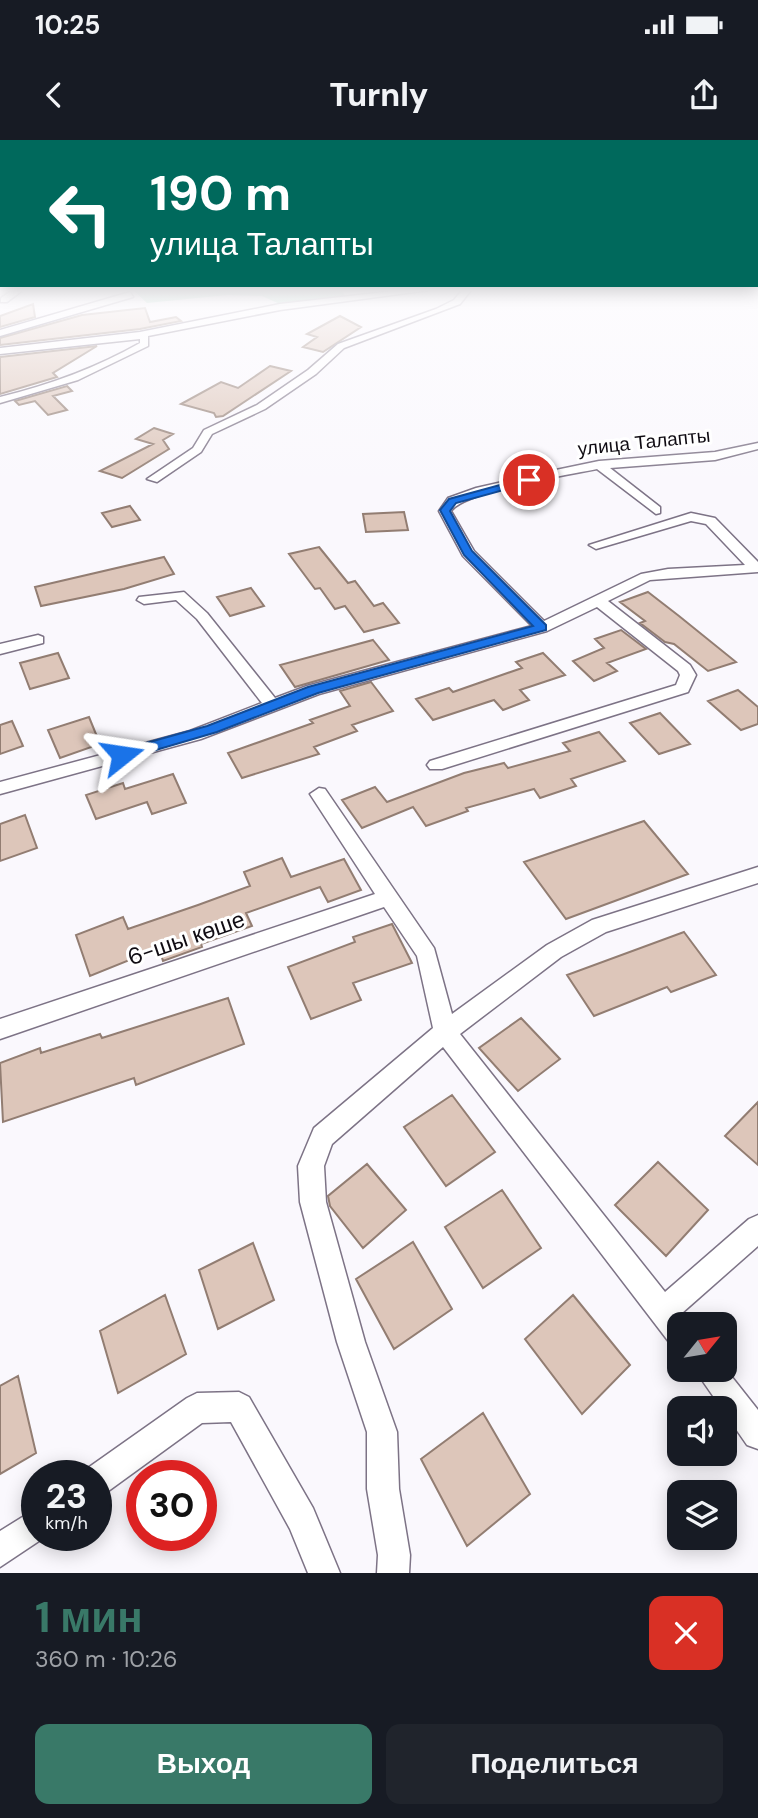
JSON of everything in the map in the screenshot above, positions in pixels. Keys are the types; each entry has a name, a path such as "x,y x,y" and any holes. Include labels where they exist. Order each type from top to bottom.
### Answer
{"street":[{"path":"0,400 40,389 124,356"},
{"path":"153,479 197,450 208,432 261,407 313,372 330,356"},
{"name":"улица Талапты","path":"542,628 468,553 445,510 452,501 480,491 599,465 715,456 758,446"},
{"path":"612,475 705,469 758,460"},
{"path":"599,465 656,510"},
{"path":"596,545 691,517 705,518 757,568"},
{"path":"0,788 195,735 272,705 351,679 542,628 635,580 668,573 757,568"},
{"path":"144,600 179,595 202,616 272,705"},
{"path":"436,765 682,688 688,675 684,668 597,600"},
{"path":"0,649 38,640"},
{"path":"319,794 427,954 445,1032 667,1317"},
{"path":"393,1573 394,1555 383,1489 382,1432 351,1342 313,1202 311,1166 323,1136 445,1032 554,951 599,926 758,874"},
{"name":"6-шы көше","path":"0,1029 389,897"},
{"path":"680,1312 758,1228"},
{"path":"718,1382 758,1434"},
{"path":"112,1469 197,1408 239,1407 302,1519 324,1573"},
{"path":"0,1551 21,1536"}],"building":[{"path":"81,356 53,373 57,377 0,394 0,357"},
{"path":"270,366 291,371 223,416 216,417 214,413 181,404 221,382 238,388"},
{"path":"67,386 72,391 53,396 67,410 48,415 35,401 19,405 15,401"},
{"path":"154,428 173,434 163,440 169,449 122,478 100,471 153,444 136,439"},
{"path":"130,506 140,520 112,527 102,513"},
{"path":"404,512 408,530 366,532 363,514"},
{"path":"319,547 348,583 355,581 374,606 383,603 399,623 364,632 345,606 335,609 320,588 315,589 289,554"},
{"path":"164,557 174,574 124,589 41,606 35,587"},
{"path":"251,588 264,606 230,616 217,597"},
{"path":"648,592 736,662 708,671 674,644 665,642 640,623 645,621 620,602"},
{"path":"621,630 646,649 607,663 617,671 594,681 573,661 604,648 595,639"},
{"path":"373,640 389,660 295,687 280,665"},
{"path":"58,653 69,678 30,689 20,663"},
{"path":"543,653 565,675 520,690 529,700 503,710 494,700 433,720 416,699 449,688 453,692 522,668 516,662"},
{"path":"371,682 393,711 352,725 357,731 314,747 319,754 242,778 228,753 313,723 310,720 350,706 340,691"},
{"path":"738,690 758,707 758,724 741,730 708,701"},
{"path":"660,713 690,744 659,754 630,723"},
{"path":"89,717 100,744 60,758 48,730"},
{"path":"12,721 23,746 0,754 0,725"},
{"path":"599,732 625,761 571,779 576,786 540,798 534,789 466,808 468,811 426,826 413,807 362,828 342,800 375,787 387,802 464,773 504,763 508,768 570,751 563,743"},
{"path":"173,774 186,803 152,814 147,802 96,819 86,795 123,783 125,789"},
{"path":"25,815 37,848 0,861 0,824"},
{"path":"644,821 688,874 566,919 524,862"},
{"path":"282,858 291,877 344,859 361,890 328,902 320,887 246,913 252,926 201,944 202,947 163,961 159,948 90,976 76,935 123,917 128,929 250,886 244,872"},
{"path":"392,924 412,963 353,983 361,1000 311,1019 288,967 355,942 353,937"},
{"path":"684,932 716,975 671,992 667,987 594,1016 567,975"},
{"path":"228,998 244,1044 136,1085 134,1078 3,1122 0,1063 40,1048 41,1053 100,1034 102,1038"},
{"path":"521,1018 560,1059 518,1091 479,1048"},
{"path":"452,1095 495,1152 446,1186 404,1127"},
{"path":"758,1102 758,1165 725,1136"},
{"path":"658,1162 708,1210 666,1256 615,1205"},
{"path":"367,1164 406,1210 363,1248 330,1206 328,1196"},
{"path":"502,1190 541,1248 483,1288 445,1227"},
{"path":"413,1242 452,1309 394,1349 356,1279"},
{"path":"253,1243 274,1300 218,1329 199,1270"},
{"path":"165,1295 186,1354 118,1393 100,1331"},
{"path":"573,1295 630,1365 582,1414 525,1339"},
{"path":"18,1376 36,1453 0,1474 0,1386"},
{"path":"483,1413 530,1494 467,1546 421,1459"}],"route":[{"path":"122,755 195,735 313,690 542,628 468,553 445,510 452,501 480,491 529,480"}]}
